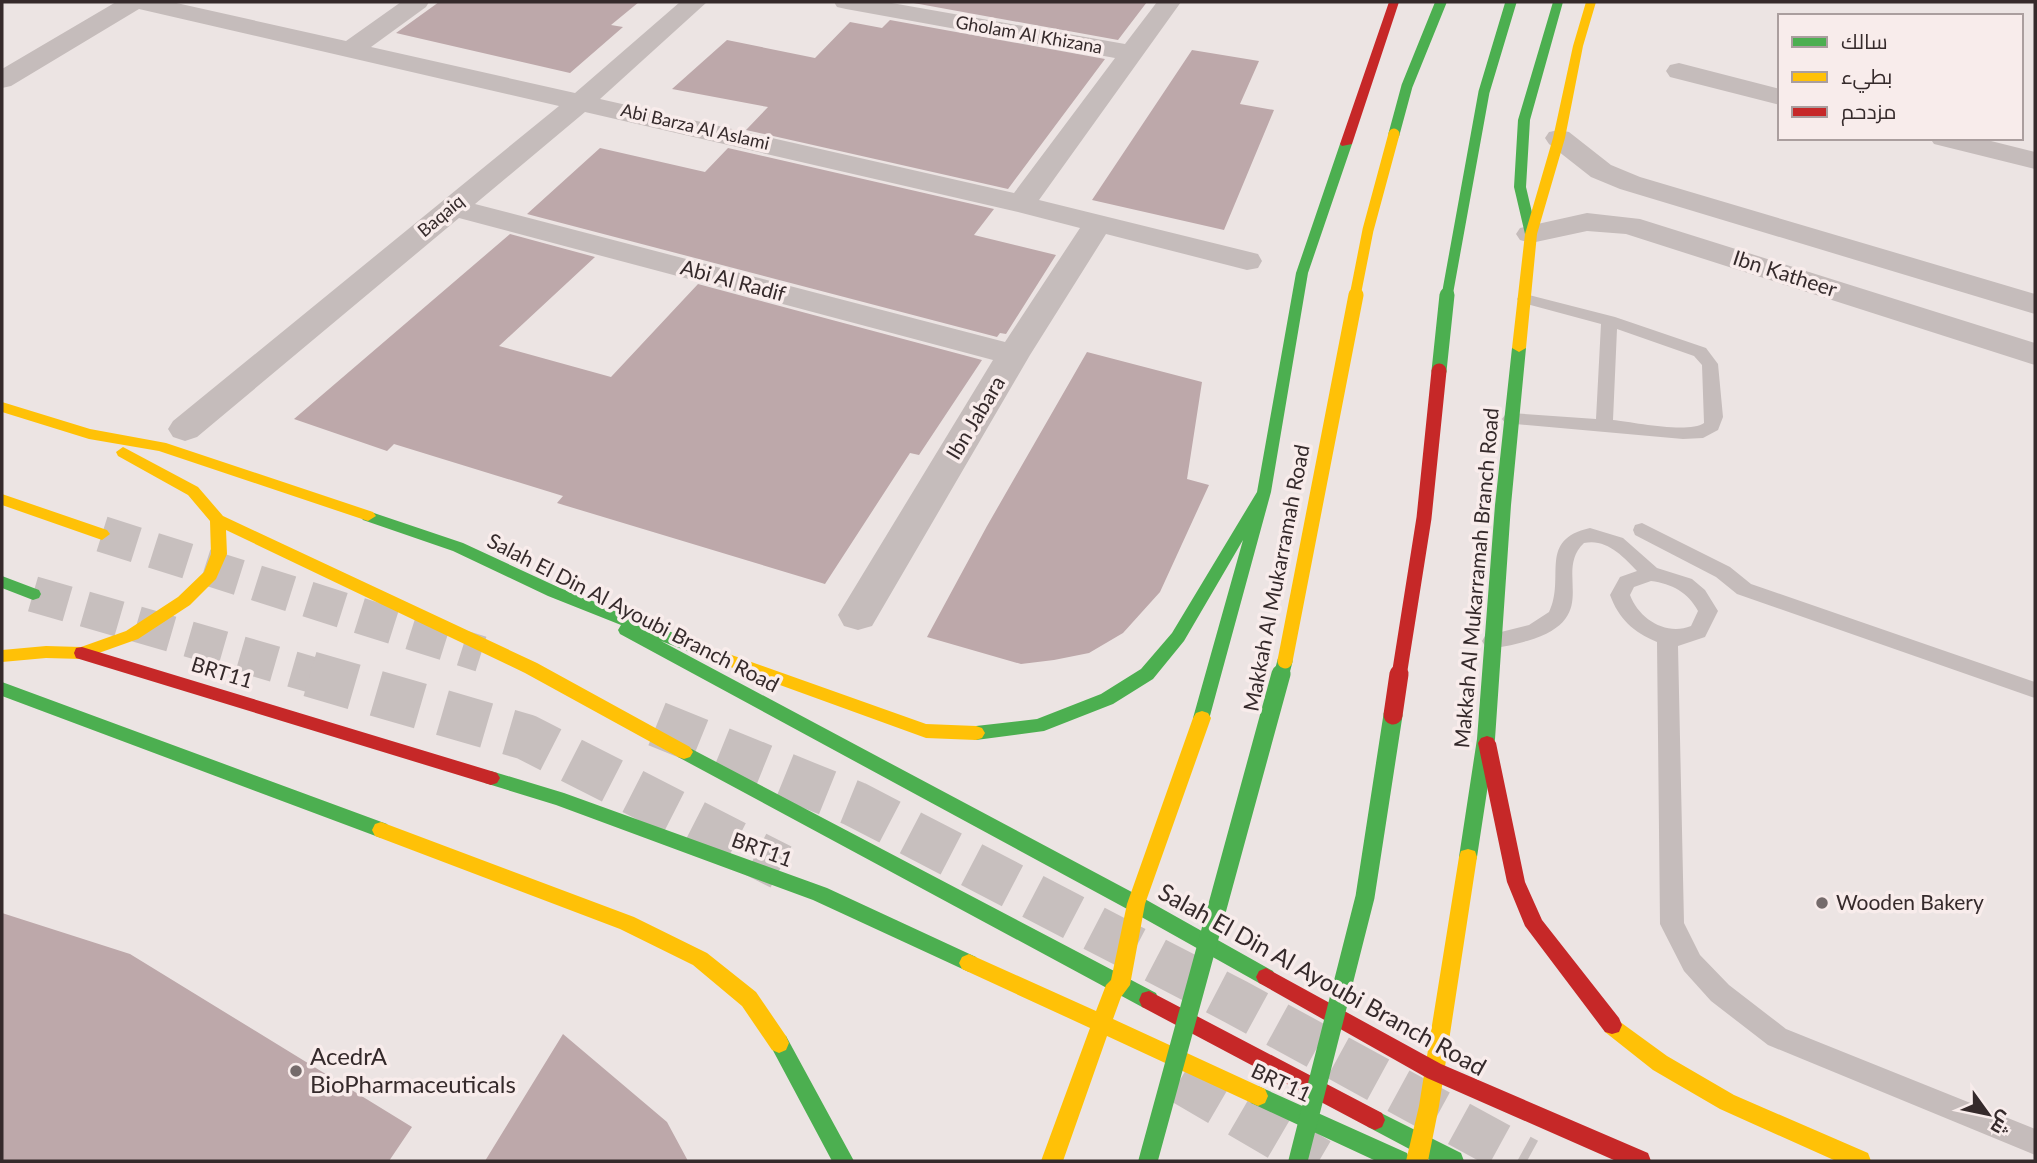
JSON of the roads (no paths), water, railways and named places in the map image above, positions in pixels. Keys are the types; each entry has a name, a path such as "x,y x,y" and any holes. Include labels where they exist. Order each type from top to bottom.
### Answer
{"main road":[{"path":"1052,1161 1113,991 1120,985 1136,904 1203,716 1264,492 1302,273 1394,2"},
{"name":"Makkah Al Mukarramah Road","path":"1148,1161 1282,674 1368,230 1407,86 1441,2"},
{"path":"1297,1161 1365,897 1424,517 1448,287 1484,92 1511,2"},
{"path":"1531,234 1520,187 1524,120 1558,2"},
{"name":"Makkah Al Mukarramah Branch Road","path":"1419,1154 1486,739 1510,419 1531,234 1559,138 1578,46 1591,2"},
{"name":"Salah El Din Al Ayoubi Branch Road","path":"2,407 89,433 161,446 468,552 554,592 1136,904 1434,1071 1640,1161"},
{"path":"2,656 46,652 82,653 132,635 184,601 210,575 219,554 218,520 193,491 89,433"},
{"path":"554,592 741,666 926,731 986,733 1038,726 1107,698 1147,674 1178,637 1264,492"},
{"path":"2,499 102,534"},
{"name":"BRT11","path":"218,520 531,668 764,796 1246,1052 1419,1154 1453,1161"},
{"path":"2,582 33,594"},
{"name":"BRT11","path":"82,653 571,802 820,894 1399,1161"},
{"path":"2,688 553,894 627,923 700,959 749,999 778,1041 843,1161"},
{"path":"1486,739 1516,882 1535,926 1615,1029 1660,1063 1727,1102 1860,1161"},
{"name":"Salah El Din Al Ayoubi Branch Road","path":"1136,904 1160,936"},
{"path":"1183,968 1207,1000"},
{"path":"1223,1021 1246,1052 1276,1104 1315,1161"}],"street":[{"path":"2,80 133,2"},
{"name":"Abi Barza Al Aslami","path":"141,2 582,101 1021,204 1247,261"},
{"path":"351,50 417,2"},
{"name":"Baqaiq","path":"185,429 582,101 695,2"},
{"name":"Gholam Al Khizana","path":"846,2 1130,53"},
{"path":"1021,204 1169,2"},
{"path":"1679,71 1778,96"},
{"name":"Ibn Katheer","path":"1559,138 1601,171 1657,191 2035,304"},
{"path":"1952,140 2035,162"},
{"path":"1641,229 1633,212 1641,199 1657,191"},
{"name":"Abi Al Radif","path":"452,206 1013,355"},
{"name":"Ibn Katheer","path":"1531,234 1587,222 1611,222 1641,229 2035,354"},
{"name":"Ibn Jabara","path":"858,615 1013,355 1098,223"}],"lane":[{"path":"1510,419 1683,433 1703,432 1712,426 1714,417 1710,364 1707,358 1692,348 1609,321 1525,299"},
{"path":"1604,425 1609,321"},
{"path":"1642,530 1723,572 1744,589 2035,690"},
{"path":"1492,641 1541,628 1556,619 1562,609 1566,553 1573,540 1582,535 1603,535 1627,549 1651,574"},
{"path":"1651,574 1676,578 1703,601 1707,611 1701,629 1692,635 1666,636 1639,626 1622,606 1622,587 1629,580 1651,574"},
{"path":"1666,636 1669,653 1672,923 1692,963 1720,993 1777,1037 2035,1143"}],"tunnel":[{"path":"102,534 481,654"},
{"path":"33,594 316,676"},
{"path":"310,674 526,737 781,867"},
{"path":"657,724 855,804 1236,1002 1527,1161"},
{"path":"1180,1080 1319,1161"}],"place":[{"name":"Wooden Bakery","path":"1822,903"},
{"name":"AcedrA BioPharmaceuticals","path":"296,1071"}]}
